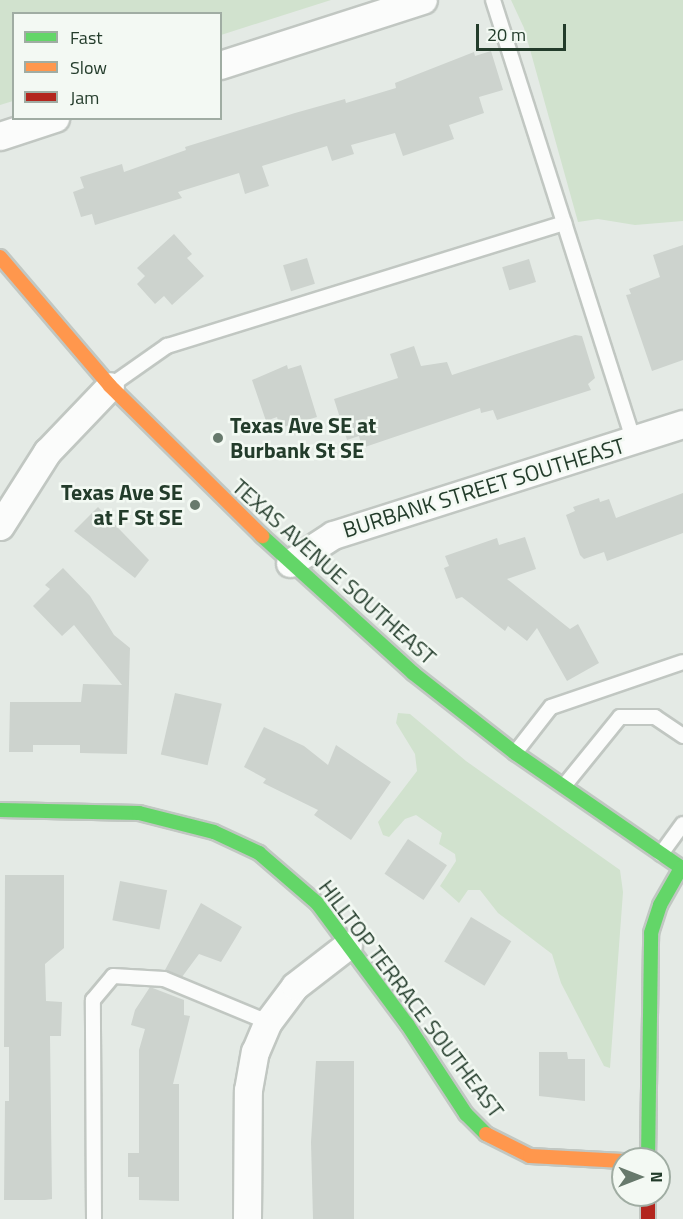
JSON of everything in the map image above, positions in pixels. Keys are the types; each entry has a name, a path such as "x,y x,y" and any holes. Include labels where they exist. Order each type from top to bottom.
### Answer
{"street":[{"path":"222,64 423,0"},
{"path":"0,136 49,120"},
{"name":"TEXAS AVENUE SOUTHEAST","path":"0,257 110,386 290,563 413,673 515,753 682,868"},
{"path":"0,526 46,452 110,386"},
{"name":"BURBANK STREET SOUTHEAST","path":"290,563 333,535 683,424"},
{"name":"HILLTOP TERRACE SOUTHEAST","path":"0,810 139,813 214,832 259,853 298,883 407,1024 466,1114 488,1136 530,1156 611,1160"},
{"path":"648,1147 651,933 660,905 682,868"},
{"path":"247,1219 248,1090 255,1052 268,1022 309,972 348,945"}],"lane":[{"path":"493,0 634,441"},
{"path":"110,386 167,346 564,223"},
{"path":"515,753 551,707 683,662"},
{"path":"563,788 620,717 655,717 683,736"},
{"path":"660,854 683,824"},
{"path":"94,1219 93,1000 113,976 164,980 268,1022"}],"green space":[{"path":"0,0 331,0 222,35 222,12 12,12 12,101 0,105"},
{"path":"511,0 683,0 683,221 635,225 598,219 578,222 524,28"},
{"path":"398,713 410,714 466,761 620,870 623,892 610,1068 604,1066 561,983 552,954 498,913 480,890 468,890 459,903 440,886 456,861 455,854 439,844 442,833 416,815 405,819 389,837 383,835 378,822 417,771 415,754 396,723"}],"building":[{"path":"491,51 503,90 479,97 484,113 449,125 454,139 403,156 395,133 351,145 354,154 332,161 327,146 262,166 269,186 245,194 239,173 178,192 182,198 95,225 92,214 81,217 73,192 84,188 80,177 122,164 124,172 186,150 185,147 295,113 345,99 346,103 396,88 395,83 474,52 475,56"},
{"path":"174,234 192,254 187,258 204,276 172,305 164,296 155,304 137,284 145,276 137,268"},
{"path":"683,245 683,360 652,371 626,295 631,294 629,289 660,277 653,255"},
{"path":"307,258 315,284 291,291 283,265"},
{"path":"529,259 536,282 509,290 502,267"},
{"path":"575,335 582,336 595,378 588,384 591,390 497,420 493,410 481,413 480,408 362,448 359,436 347,440 334,399 398,378 390,354 414,346 421,366 447,362 452,375"},
{"path":"287,365 288,369 301,365 317,417 280,428 277,417 266,421 252,380"},
{"path":"683,493 683,533 607,561 604,552 584,559 580,555 566,515 575,511 573,507 599,498 600,502 609,499 616,518"},
{"path":"98,507 149,560 135,578 74,531"},
{"path":"525,537 536,569 507,579 570,629 578,624 599,663 567,681 537,628 527,641 508,626 505,631 462,597 456,599 444,568 449,566 445,556 497,538 499,545"},
{"path":"63,568 90,596 114,635 130,648 127,754 80,753 80,745 33,745 33,752 9,752 10,702 81,702 83,684 122,685 74,625 62,636 33,606 50,589 45,585"},
{"path":"175,693 222,704 208,765 161,754"},
{"path":"264,727 304,746 328,765 336,745 391,782 351,840 314,815 318,810 263,783 266,779 244,767"},
{"path":"408,839 447,865 423,900 385,874"},
{"path":"5,875 64,875 64,948 45,964 46,1001 62,1002 61,1036 50,1036 52,1199 45,1200 4,1200 5,1101 9,1101 9,1047 4,1047"},
{"path":"120,881 167,890 159,929 112,920"},
{"path":"201,903 242,927 221,962 199,954 182,977 165,970"},
{"path":"471,917 511,941 485,986 444,962"},
{"path":"150,987 184,1000 184,1015 190,1016 173,1084 179,1084 179,1201 139,1200 139,1177 128,1177 128,1153 139,1153 139,1050 145,1029 131,1025 135,1010"},
{"path":"539,1052 567,1052 568,1059 585,1059 585,1101 539,1096"},
{"path":"316,1061 354,1061 354,1219 313,1219 311,1142"}],"traffic: fast":[{"path":"262,536 413,673 515,753 683,869"},
{"path":"0,810 139,813 214,832 259,853 317,903 407,1024 466,1114 486,1134"},
{"path":"648,1147 651,933 660,905 681,868"}],"traffic: slow":[{"path":"0,257 110,386 262,536"},
{"path":"486,1134 530,1156 611,1160"}],"traffic: jam":[{"path":"648,1207 648,1219"}],"place":[{"name":"Texas Ave SE at Burbank St SE","path":"218,438"},
{"name":"Texas Ave SE at F St SE","path":"195,505"}]}
